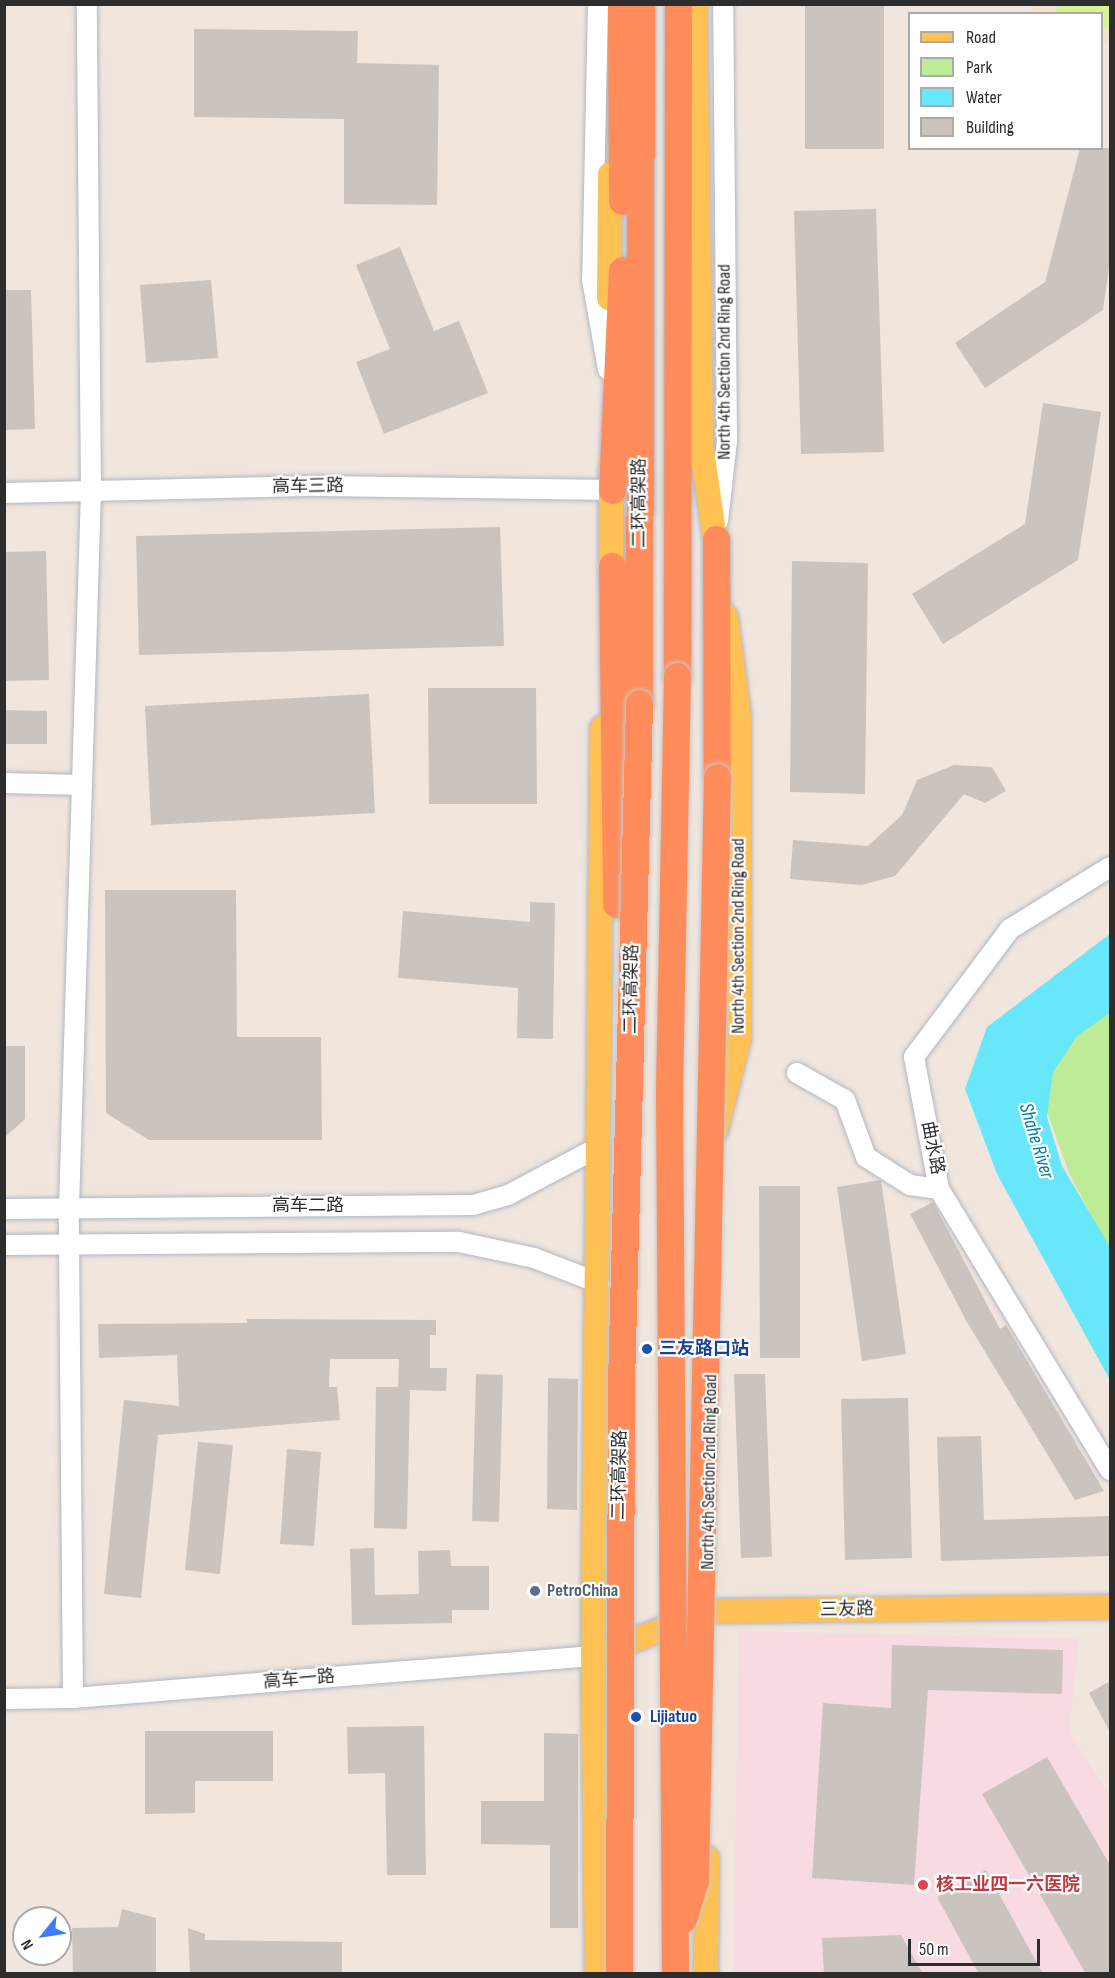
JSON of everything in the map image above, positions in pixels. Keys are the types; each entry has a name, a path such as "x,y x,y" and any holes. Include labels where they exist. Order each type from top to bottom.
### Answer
{"highway":[{"path":"612,490 622,201 621,4"},
{"name":"二环高架路","path":"619,1974 621,1383 639,703 641,4"},
{"path":"675,1974 669,1092 677,720 678,4"},
{"path":"675,1946 695,1880 717,777 716,539"},
{"path":"612,566 616,904 607,1725 618,1782"}],"main road":[{"path":"597,1974 593,1656 599,1283 598,871 603,682 612,566 608,370 609,4"},
{"path":"695,4 701,443 716,539"},
{"name":"North 4th Section 2nd Ring Road","path":"706,1974 714,1138 740,1039 738,715 716,539"},
{"name":"三友路","path":"593,1656 709,1611 1110,1607"}],"street":[{"path":"73,1698 69,1207 91,493 87,4"},
{"path":"598,4 592,279 608,370"},
{"name":"North 4th Section 2nd Ring Road","path":"716,539 727,441 723,4"},
{"name":"高车三路","path":"4,493 91,493 318,486 612,490"},
{"path":"4,783 82,784"},
{"name":"曲水路","path":"1110,867 1010,929 914,1057 939,1189 1110,1470"},
{"path":"797,1073 845,1100 866,1157 910,1185 939,1189"},
{"name":"高车二路","path":"4,1209 473,1205 508,1195 599,1147"},
{"name":"高车二路","path":"4,1245 459,1242 534,1258 599,1283"},
{"name":"高车一路","path":"4,1699 73,1698 593,1656"}],"shaded area":[{"path":"1034,5 1110,5 1110,43 1103,42 1103,12 1033,12"},
{"name":"核工业四一六医院","path":"739,1631 1079,1639 1069,1731 1110,1796 1110,1973 733,1974"}],"green space":[{"path":"1057,5 1110,5 1110,27 1103,27 1103,12 1056,12"},
{"path":"1110,1009 1110,1252 1069,1173 1041,1095 1063,1035"}],"water":[{"name":"Shahe River","path":"1110,934 1110,1013 1077,1036 1053,1072 1047,1117 1062,1166 1110,1247 1110,1380 997,1174 965,1089 987,1027"}],"building":[{"path":"805,4 884,4 884,149 805,149"},
{"path":"194,29 358,31 357,63 439,65 437,205 344,204 344,119 194,117"},
{"path":"1110,148 1110,260 1103,310 985,388 955,343 1045,282 1079,150"},
{"path":"876,209 884,452 801,454 794,211"},
{"path":"400,247 434,331 459,321 488,393 384,434 356,362 390,349 356,265"},
{"path":"211,280 218,358 146,363 140,285"},
{"path":"4,290 31,290 35,429 4,430"},
{"path":"1043,403 1101,412 1078,560 943,644 912,594 1025,524"},
{"path":"500,527 504,646 139,655 136,536"},
{"path":"46,551 49,680 4,681 4,552"},
{"path":"792,561 868,563 865,794 790,792"},
{"path":"428,688 536,688 537,804 429,804"},
{"path":"369,694 375,813 151,825 145,706"},
{"path":"4,710 47,711 47,744 4,744"},
{"path":"954,765 992,767 1006,791 985,803 964,794 895,876 862,885 790,879 793,840 868,846 902,815 917,780"},
{"path":"105,890 236,890 237,1037 321,1037 322,1140 149,1140 106,1113"},
{"path":"530,902 555,903 553,1039 517,1038 518,988 398,978 403,911 530,922"},
{"path":"4,1046 25,1046 25,1119 4,1138"},
{"path":"881,1180 906,1354 862,1361 837,1187"},
{"path":"759,1186 800,1186 800,1358 760,1358"},
{"path":"933,1202 1000,1329 1006,1325 1104,1491 1075,1500 967,1322 910,1214"},
{"path":"247,1319 436,1320 436,1335 430,1335 430,1368 447,1368 446,1391 410,1390 407,1529 374,1528 376,1387 398,1387 399,1359 330,1359 329,1387 337,1387 340,1420 158,1435 141,1598 104,1594 124,1400 179,1406 177,1355 99,1358 98,1324 247,1323"},
{"path":"476,1374 503,1375 499,1522 472,1521"},
{"path":"734,1374 765,1374 772,1557 741,1558"},
{"path":"548,1378 578,1379 577,1510 547,1509"},
{"path":"908,1398 912,1558 845,1560 841,1399"},
{"path":"981,1436 984,1520 1109,1516 1110,1556 941,1561 937,1437"},
{"path":"198,1442 233,1445 220,1574 185,1570"},
{"path":"287,1449 321,1452 314,1546 280,1544"},
{"path":"374,1548 375,1595 419,1594 418,1551 450,1550 451,1566 489,1566 489,1610 452,1610 452,1623 352,1625 350,1549"},
{"path":"892,1645 1063,1650 1062,1694 928,1690 914,1885 812,1878 823,1703 891,1708"},
{"path":"1110,1681 1110,1732 1089,1693"},
{"path":"424,1726 426,1875 387,1875 385,1773 348,1774 347,1727"},
{"path":"145,1731 273,1731 273,1781 195,1781 195,1813 145,1814"},
{"path":"544,1733 578,1734 578,1928 550,1928 550,1845 481,1844 481,1801 544,1801"},
{"path":"1047,1757 1110,1865 1110,1974 1086,1974 982,1794"},
{"path":"986,1870 1043,1974 979,1974 937,1897"},
{"path":"122,1909 156,1918 156,1974 73,1974 72,1928 118,1927"},
{"path":"188,1928 205,1934 205,1940 342,1942 342,1974 190,1974"},
{"path":"901,1935 923,1974 824,1974 822,1938"}],"place":[{"name":"三友路口站","path":"647,1349"},
{"name":"PetroChina","path":"535,1591"},
{"name":"Lijiatuo","path":"636,1717"},
{"name":"核工业四一六医院","path":"923,1885"}]}
